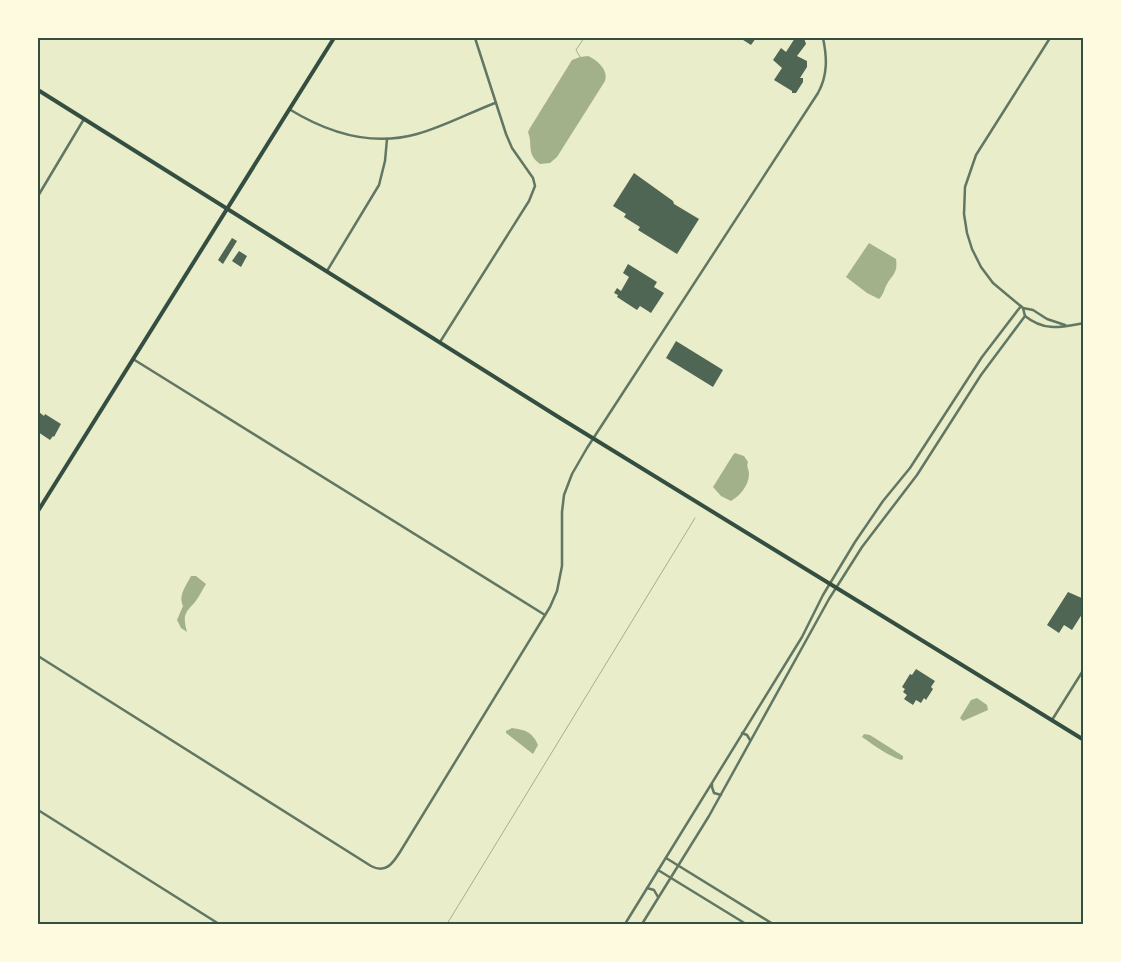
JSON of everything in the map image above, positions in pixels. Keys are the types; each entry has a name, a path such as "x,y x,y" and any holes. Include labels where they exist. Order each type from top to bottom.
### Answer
{"main road":[{"path":"38,511 334,38"},
{"path":"38,90 594,439 1084,740"}],"street":[{"path":"440,342 535,189 535,182 512,148 495,103 475,38"},
{"path":"38,656 371,866 382,870 388,868 396,859 545,615 561,576 563,558 562,509 564,495 572,474 818,93 824,78 826,65 823,38"},
{"path":"1050,38 976,155 968,173 964,196 965,224 976,258 993,283 1022,307 1065,325"},
{"path":"289,109 330,130 358,138 386,138 410,136 424,132 495,103"},
{"path":"38,196 84,119"},
{"path":"327,272 379,185 385,161 386,138"},
{"path":"1022,307 1025,316 1045,327 1055,328 1084,323"},
{"path":"625,924 802,637 829,584 883,501 910,468 982,357 1022,307"},
{"path":"642,924 721,795 836,588 871,533 917,475 981,375 1025,316"},
{"path":"133,359 545,615"},
{"path":"1052,720 1084,669"},
{"path":"742,733 747,735 751,742"},
{"path":"712,782 712,790 716,794 721,795"},
{"path":"38,810 218,924"},
{"path":"666,858 773,924"},
{"path":"658,870 746,924"},
{"path":"647,888 654,890 658,899"}],"shaded area":[{"path":"588,56 604,69 605,81 557,157 550,163 540,164 531,153 528,132 572,60"},
{"path":"869,243 896,259 896,270 879,299 867,293 846,277"},
{"path":"735,453 744,456 748,462 749,474 743,490 731,501 721,496 713,487"},
{"path":"191,576 196,576 206,584 185,615 187,632 181,628 177,620 183,606 182,594"},
{"path":"977,698 987,705 988,710 963,721 960,718 971,700"},
{"path":"512,728 531,734 538,745 533,754 506,733 506,731"},
{"path":"864,734 870,735 903,756 903,759 896,758 881,750 862,737"}],"building":[{"path":"740,38 756,38 751,45"},
{"path":"795,38 804,38 806,44 797,56 807,61 807,67 800,78 803,78 803,82 796,93 792,93 792,91 774,80 782,68 773,60 781,48 786,52"},
{"path":"634,173 673,201 674,204 699,219 677,254 638,230 640,227 624,217 626,214 613,206"},
{"path":"232,238 237,241 223,264 218,260"},
{"path":"239,251 247,256 241,267 232,261"},
{"path":"628,264 657,282 654,287 664,293 651,313 640,306 637,310 614,293 617,288 621,291 629,277 623,273"},
{"path":"676,341 723,370 713,387 666,358"},
{"path":"39,412 61,424 54,437 50,440 38,432"},
{"path":"1068,592 1084,599 1084,611 1072,630 1064,625 1059,633 1047,625"},
{"path":"916,669 935,681 931,687 933,689 926,700 924,698 921,703 916,700 913,705 904,699 907,695 903,692 905,689 902,687 910,674 912,675"}],"waterway":[{"path":"580,57 576,50 584,38"},
{"path":"447,924 695,518"}]}
